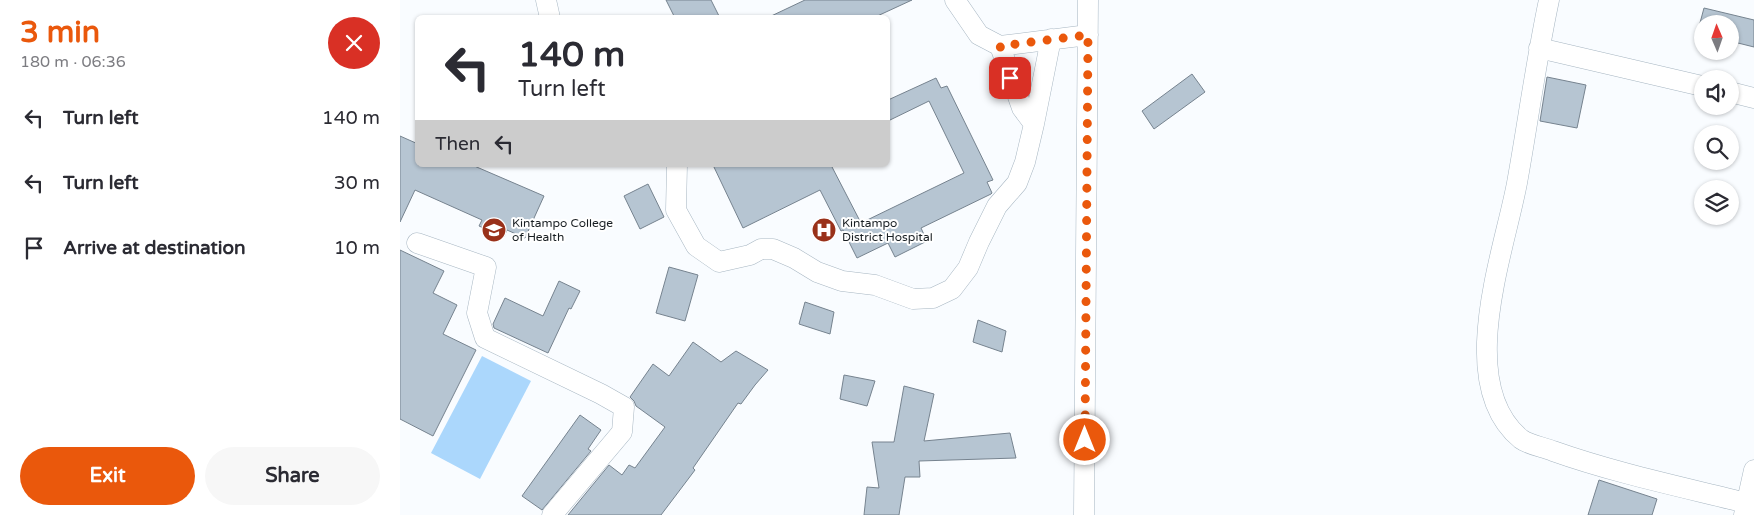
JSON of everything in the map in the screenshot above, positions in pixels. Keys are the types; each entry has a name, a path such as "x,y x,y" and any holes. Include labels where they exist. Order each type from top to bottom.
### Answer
{"street":[{"path":"546,0 549,15"},
{"path":"955,0 979,35 1000,46 1088,35"},
{"path":"1084,515 1088,0"},
{"path":"1549,0 1538,48 1516,184 1488,313 1487,357 1491,391 1503,420 1522,440 1577,459 1745,509 1754,470"},
{"path":"677,167 676,210 696,246 719,262 750,255 761,249 774,249 817,272 842,281 875,286 913,299 933,298 952,289 968,268 978,242 997,206 1017,183 1025,162 1034,124 1051,39"},
{"path":"1000,46 1022,108 1034,124"},
{"path":"1538,48 1694,84"},
{"path":"1739,94 1754,98"},
{"path":"417,243 486,267 477,313 485,338 624,407 622,432 552,515"}],"shaded area":[{"path":"482,356 531,381 480,479 431,453"}],"building":[{"path":"666,0 711,0 718,15 674,15"},
{"path":"805,0 912,0 880,15 773,15"},
{"path":"1704,8 1733,15 1702,15"},
{"path":"1739,16 1754,20 1754,47 1739,43"},
{"path":"1192,74 1205,92 1154,129 1142,111"},
{"path":"1547,77 1586,85 1577,128 1540,121"},
{"path":"936,78 941,88 947,86 993,180 987,182 992,193 921,228 927,241 895,257 888,243 857,258 820,190 743,228 714,167 832,167 861,223 964,173 929,101 890,120 890,99"},
{"path":"400,136 415,143 415,167 477,167 544,196 525,238 507,230 504,237 479,226 482,220 415,190 400,222"},
{"path":"648,184 664,217 640,229 624,196"},
{"path":"400,250 444,271 433,293 457,305 443,334 476,350 433,436 400,419"},
{"path":"669,267 698,275 685,321 656,313"},
{"path":"559,281 580,291 571,309 569,308 548,353 494,328 493,324 505,298 543,316"},
{"path":"805,302 834,312 830,334 799,324"},
{"path":"978,320 1006,331 1002,352 973,342"},
{"path":"693,342 721,362 736,351 768,370 741,404 738,403 693,468 695,470 661,515 568,515 609,465 622,475 629,465 635,468 665,427 636,406 630,397 653,364 669,376"},
{"path":"844,375 875,381 867,406 840,399"},
{"path":"904,386 934,394 924,441 1010,433 1016,458 919,461 920,477 905,477 899,515 864,515 867,487 879,488 872,442 894,442"},
{"path":"580,415 601,430 588,449 591,451 542,510 522,496"},
{"path":"1599,480 1657,499 1652,515 1588,515"}],"place":[{"name":"Kintampo College of Health","path":"494,230"},
{"name":"Kintampo District Hospital","path":"824,230"}],"route":[{"path":"1010,78 1000,46 1088,35 1085,440"}]}
